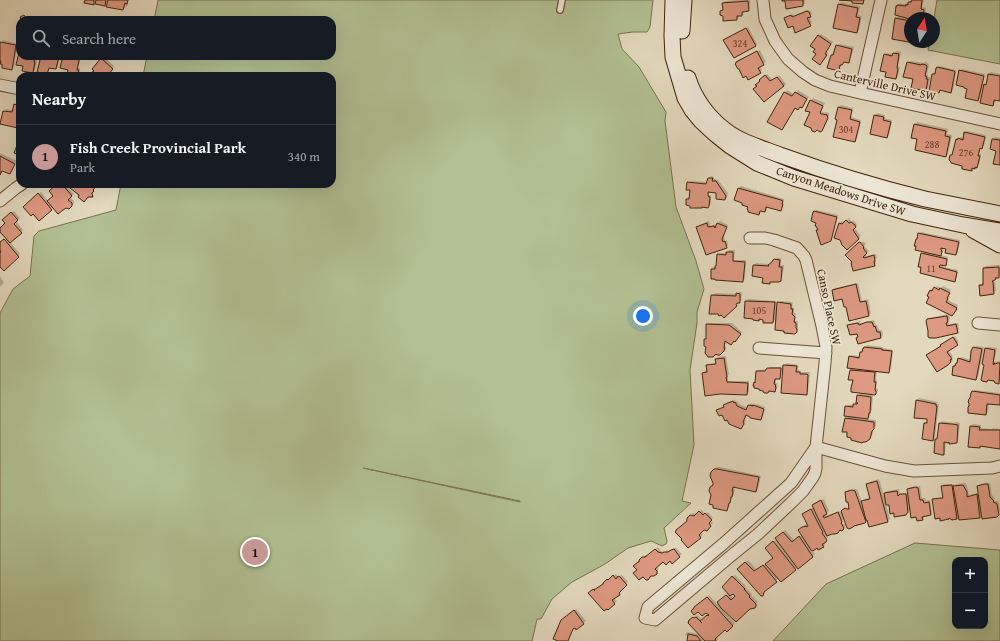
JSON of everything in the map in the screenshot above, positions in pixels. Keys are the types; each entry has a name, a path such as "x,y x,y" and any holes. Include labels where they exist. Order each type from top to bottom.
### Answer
{"main road":[{"path":"673,0 673,57 690,96"},
{"path":"684,0 682,34 683,58 689,82 690,96"},
{"name":"Canyon Meadows Drive SW","path":"690,96 726,131 744,141 859,181 925,198 1000,214"},
{"name":"Canyon Meadows Drive SW","path":"690,96 692,110 701,121 730,146 757,163 794,178 912,214 1000,231"},
{"path":"963,225 1000,245"}],"street":[{"name":"Canterville Drive SW","path":"763,0 765,19 775,41 788,59 815,80 830,86 1000,124"},
{"path":"860,93 880,0"},
{"path":"0,85 16,88"},
{"path":"0,201 16,188"},
{"name":"Canso Place SW","path":"750,238 765,238 797,248 806,260 824,335 826,353 816,447 816,468 813,477 803,491 758,534 732,554 655,620 645,618 648,607 791,484 816,447"},
{"path":"978,323 1000,325"},
{"path":"759,348 826,353"},
{"path":"816,447 885,466 914,472 992,468 1000,466"},
{"path":"722,544 732,554"}],"lane":[{"path":"560,10 562,0"}],"green space":[{"path":"158,0 653,0 650,27 647,32 618,34 622,49 639,67 666,112 665,121 676,207 696,261 704,289 697,312 697,323 690,370 694,445 682,501 691,503 664,528 667,541 666,544 662,546 651,541 628,548 605,564 572,582 552,599 541,619 537,619 532,641 0,641 0,313 13,289 30,276 34,236 39,231 116,210 120,188 336,188 336,72 144,72 146,60 336,60 336,16 155,16","holes":["363,468 520,501 520,502"]},
{"path":"937,0 1000,0 1000,64 928,50 928,48 940,48 940,12 935,12"},
{"path":"915,543 1000,550 1000,641 773,641 826,584"}],"building":[{"path":"85,0 94,0 94,5 84,3"},
{"path":"96,0 106,0 105,6 95,4"},
{"path":"108,0 128,0 127,4 125,3 123,10 106,7"},
{"path":"782,0 803,0 803,6 786,9 785,1"},
{"path":"839,0 864,0 863,4"},
{"path":"912,0 922,0 921,9 924,10 924,12 904,12 904,17 895,15 897,5 906,6 906,4 908,5 908,2 911,2"},
{"path":"748,1 749,11 742,12 742,16 737,16 737,20 723,21 723,16 720,15 720,11 723,10 722,3"},
{"path":"838,4 858,8 856,17 860,18 857,33 833,28"},
{"path":"807,11 811,17 807,18 811,26 795,33 793,26 788,28 784,18 791,15 792,17"},
{"path":"895,18 904,20 904,41 892,39"},
{"path":"746,28 756,46 734,58 723,40"},
{"path":"818,35 831,44 825,54 827,55 820,65 812,59 816,54 813,52 815,49 810,46"},
{"path":"0,42 16,45 12,70 2,68 2,64 0,64"},
{"path":"836,45 852,49 849,63 844,62 840,65 839,71 827,68"},
{"path":"757,51 764,65 758,68 761,73 748,80 746,76 743,78 735,64 736,62"},
{"path":"893,53 899,54 896,79 885,77 886,72 880,71 884,54 892,56"},
{"path":"17,60 34,60 35,62 33,72 22,71 23,66 16,65"},
{"path":"40,60 58,60 56,69 49,68 48,72 37,72"},
{"path":"62,60 79,60 77,70 79,70 78,72 68,72 68,70 60,68"},
{"path":"99,60 103,60 113,69 110,72 92,72 94,71 92,69"},
{"path":"907,62 927,66 925,76 927,77 926,79 928,79 926,91 911,88 913,79 903,77"},
{"path":"937,67 955,72 951,93 940,90 939,93 929,91 932,74 935,74"},
{"path":"959,70 984,76 978,101 965,98 967,89 956,85"},
{"path":"988,74 1000,76 1000,101 994,100 993,106 980,103"},
{"path":"765,75 770,81 777,77 784,86 764,102 753,89 757,86 755,85 760,81 759,80"},
{"path":"784,92 792,96 795,92 807,99 802,108 800,107 798,110 795,108 782,130 767,122"},
{"path":"810,100 823,106 820,113 827,115 828,118 822,131 820,132 817,130 815,132 812,131 811,128 804,125 810,112 805,111"},
{"path":"14,104 16,105 16,128 0,124 3,111 12,112"},
{"path":"838,107 852,110 850,119 860,122 855,142 833,137"},
{"path":"874,115 884,117 883,120 891,122 887,138 870,134"},
{"path":"914,124 946,131 945,136 950,137 946,157 915,150 917,139 911,138"},
{"path":"964,132 985,137 982,149 980,148 977,168 972,168 972,171 962,169 962,166 951,163 949,160 950,155 952,155 956,139 957,140 958,138 963,140"},
{"path":"992,139 1000,140 1000,165 993,164 996,151 990,149"},
{"path":"0,156 15,164 10,174 2,171 0,175"},
{"path":"708,178 713,178 712,181 716,181 726,196 725,200 716,199 716,193 708,192 708,196 710,197 708,208 690,208 690,206 686,205 686,199 689,199 690,190 686,190 687,182 706,184"},
{"path":"52,188 65,188 72,196 68,200 72,203 72,206 69,209 66,208 58,214 47,201 53,196 49,191"},
{"path":"70,188 95,188 92,193 93,197 88,197 84,202 78,197 79,195"},
{"path":"738,188 783,201 781,211 766,207 765,212 760,211 759,215 748,212 748,207 734,200"},
{"path":"38,193 52,210 39,221 33,214 31,216 23,207"},
{"path":"814,211 837,217 831,241 821,245 816,230 818,230 815,226 816,223 811,221"},
{"path":"11,212 18,220 14,224 22,233 10,243 0,232 0,228 5,223 2,220"},
{"path":"846,220 855,225 856,227 853,230 859,239 847,250 842,245 840,240 834,238 839,223 842,224"},
{"path":"707,223 708,227 714,226 715,228 717,223 727,227 722,239 723,242 725,241 727,248 706,255 696,227"},
{"path":"918,233 959,242 956,255 945,253 946,249 941,248 941,256 915,250 916,246 914,246"},
{"path":"4,239 19,257 4,271 0,267 0,242"},
{"path":"859,242 867,253 863,257 864,258 874,255 875,266 853,271 852,262 845,255"},
{"path":"726,252 733,252 733,261 745,262 743,282 711,279 711,269 715,269 717,254 726,255"},
{"path":"921,253 947,259 946,266 940,265 939,267 957,272 955,282 920,273 921,267 918,267"},
{"path":"774,259 780,260 779,267 782,267 781,281 770,282 770,284 762,283 763,278 752,276 753,265 769,266 768,265"},
{"path":"999,267 999,278 995,278 996,279 992,281 994,294 980,296 979,285 983,285 983,268"},
{"path":"856,284 860,302 866,301 869,316 849,321 846,307 844,307 842,299 834,301 832,290"},
{"path":"934,287 950,293 946,302 957,308 952,316 926,303 930,290 932,291"},
{"path":"736,293 740,294 740,303 736,304 737,306 724,318 718,314 709,314 711,295 736,296"},
{"path":"745,301 775,302 773,323 763,323 763,320 759,319 759,321 744,318"},
{"path":"777,302 791,304 791,309 793,309 792,314 795,317 794,322 796,323 797,329 795,334 775,330"},
{"path":"947,316 947,326 956,324 958,333 936,338 928,337 927,319"},
{"path":"872,322 877,332 880,332 881,338 858,344 856,338 858,337 857,334 850,335 847,325 858,323 859,325"},
{"path":"706,324 729,325 741,334 731,345 725,341 724,351 720,355 716,354 713,357 708,357 705,353 706,347 704,346 704,339 706,339"},
{"path":"953,337 958,345 947,352 952,359 950,360 951,362 937,372 926,355"},
{"path":"864,347 892,351 889,373 847,368 849,356 859,358 860,352 862,352"},
{"path":"973,347 982,349 976,380 952,375 953,366 957,363 958,358 970,362"},
{"path":"985,348 995,350 993,364 1000,363 999,384 995,383 994,381 988,380 987,382 981,380"},
{"path":"724,358 727,382 748,383 747,395 720,394 705,396 702,373 707,372 706,365 716,364 715,359"},
{"path":"783,365 797,366 796,372 808,375 807,395 781,393"},
{"path":"767,368 781,368 780,379 775,379 775,392 769,391 768,393 764,393 753,386 754,382 755,383 756,371 765,371"},
{"path":"850,370 875,372 874,382 876,382 876,394 851,392 853,380 848,380"},
{"path":"972,391 1000,395 1000,405 987,404 986,415 968,413 968,402"},
{"path":"857,395 871,397 868,419 844,416 845,406 853,407 853,404 858,403 856,403"},
{"path":"916,400 936,404 937,406 933,441 922,439 924,423 927,423 927,419 914,418"},
{"path":"733,401 737,406 746,410 748,405 753,405 764,409 761,420 750,418 746,415 741,429 729,424 727,420 725,421 722,415 719,416 716,410"},
{"path":"845,418 874,422 874,429 870,439 862,443 851,440 851,438 847,437 847,432 842,432"},
{"path":"939,423 958,425 957,443 949,444 949,442 944,442 944,455 934,453 935,439 937,439"},
{"path":"970,426 980,427 979,430 1000,430 1000,449 980,446 980,448 968,447"},
{"path":"714,469 759,477 756,492 733,487 732,497 727,511 713,508 713,505 709,504 711,495 709,491 710,487 713,485 710,476"},
{"path":"877,481 888,522 869,527 861,501 870,499 866,484"},
{"path":"988,484 990,497 994,501 993,502 997,504 999,515 997,517 982,519 977,486"},
{"path":"952,485 957,519 952,520 949,518 940,521 940,518 935,519 932,499 943,498 941,486"},
{"path":"963,485 967,492 967,497 977,494 980,518 959,520 953,486"},
{"path":"918,488 920,500 923,500 924,503 929,502 931,515 922,517 923,520 917,521 916,517 911,518 907,489"},
{"path":"852,490 855,491 866,522 849,529 847,528 841,511 845,508 849,509 848,502 846,502 845,492"},
{"path":"897,491 898,496 900,494 906,494 908,512 906,515 894,517 894,513 890,514 889,505 886,505 884,493"},
{"path":"821,500 827,514 823,516 824,518 838,512 844,528 842,531 840,530 838,533 827,536 812,505"},
{"path":"811,509 823,532 822,533 827,540 822,544 824,547 818,550 817,548 813,551 798,530 802,527 808,526 802,514"},
{"path":"699,511 703,515 705,513 712,520 709,523 711,526 707,531 704,530 699,535 701,538 688,548 675,532 687,521 687,518 690,515 694,516"},
{"path":"783,532 792,542 799,536 813,557 798,569 775,538"},
{"path":"773,541 796,570 781,582 765,564 773,558 765,548"},
{"path":"655,549 662,553 674,549 680,557 672,564 670,561 666,565 663,562 655,569 657,574 651,576 648,580 643,577 639,580 633,573 637,570 633,566 639,562 642,557 645,557"},
{"path":"745,562 754,571 763,565 777,582 764,592 763,596 761,596 737,569"},
{"path":"613,575 616,579 618,576 620,577 627,585 619,593 620,595 612,600 615,604 608,610 607,609 604,611 588,593 593,589 594,590"},
{"path":"732,576 745,589 750,596 749,597 756,604 755,608 750,609 736,622 721,608 717,602 726,595 731,600 735,596 733,594 730,596 722,587"},
{"path":"707,597 733,626 727,632 725,630 715,639 716,641 705,641 688,623 693,617 696,617 700,621 709,615 706,613 702,616 698,612 694,615 691,611"},
{"path":"574,610 584,624 576,630 575,628 573,629 568,641 558,641 553,639 561,620"},
{"path":"688,634 697,636 701,641 687,641"}],"place":[{"name":"Fish Creek Provincial Park","path":"255,552"}]}
